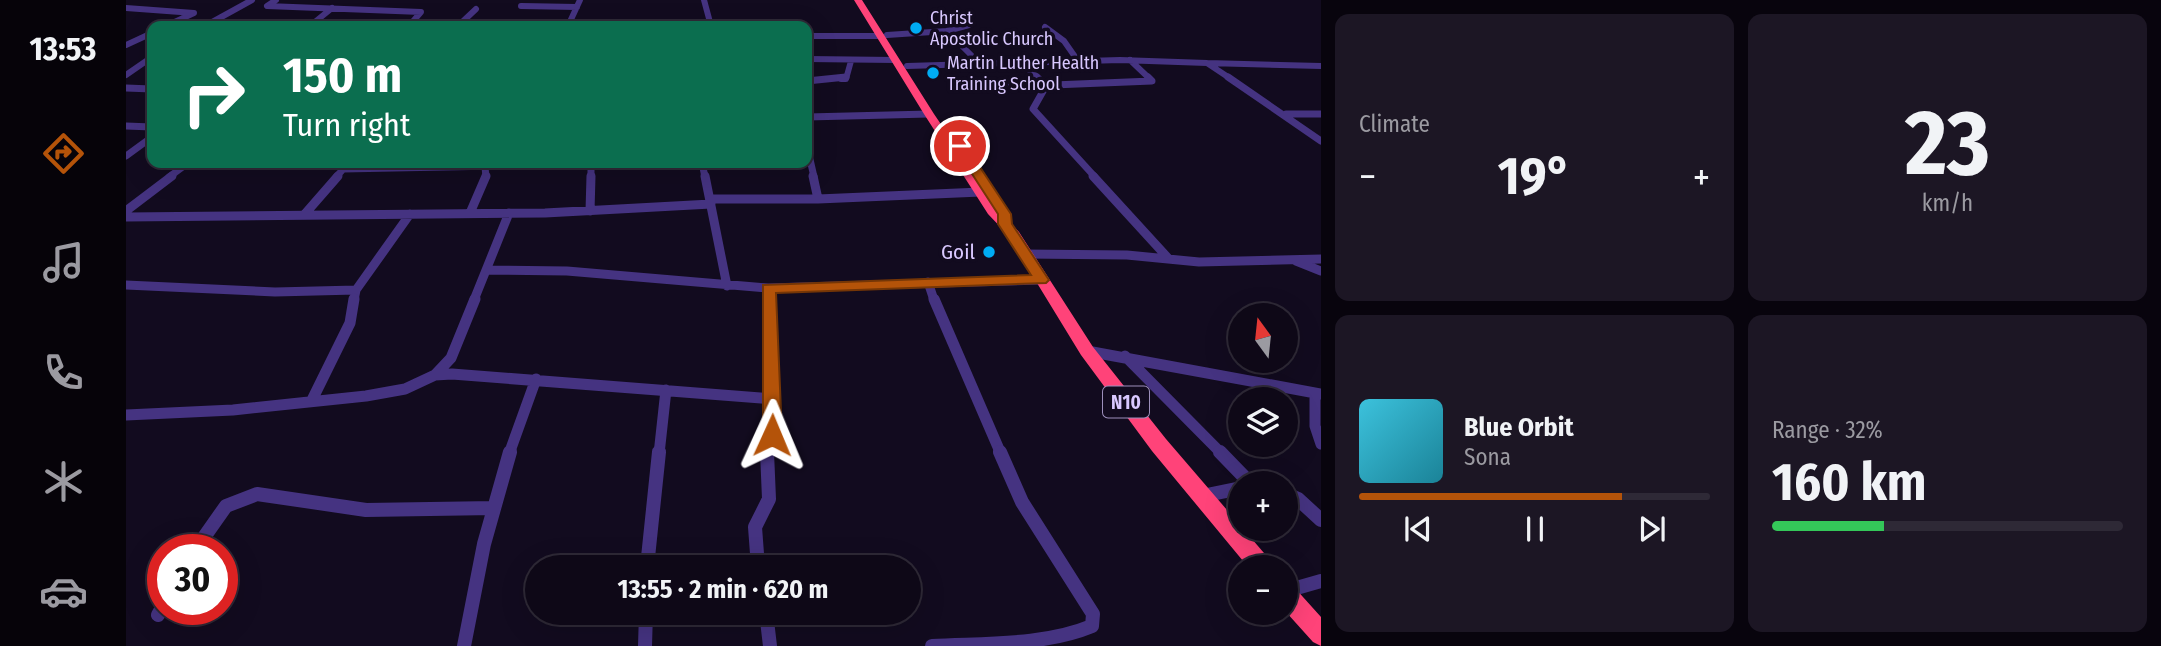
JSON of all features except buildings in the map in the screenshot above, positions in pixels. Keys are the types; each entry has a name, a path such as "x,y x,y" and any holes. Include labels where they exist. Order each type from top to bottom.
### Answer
{"highway":[{"name":"N10","path":"858,0 907,66 1004,214 1005,224"},
{"name":"N10","path":"865,0 895,60 929,114 1005,224 1087,351 1252,555"},
{"path":"1298,607 1321,634"}],"street":[{"path":"129,8 151,0"},
{"path":"214,21 252,0"},
{"path":"276,0 267,6 421,12 413,21"},
{"path":"570,21 580,0"},
{"path":"704,0 710,21"},
{"path":"521,6 577,7"},
{"path":"129,8 194,13 177,21"},
{"path":"316,21 332,8"},
{"path":"463,21 476,9"},
{"path":"812,36 884,36 947,30 969,24"},
{"path":"1045,27 1064,41 1078,61"},
{"path":"947,30 980,64"},
{"path":"126,45 147,35"},
{"path":"812,59 895,60"},
{"path":"1003,87 1152,81 1130,60"},
{"path":"907,66 1130,60 1321,66"},
{"path":"126,75 147,61"},
{"path":"812,81 846,79 851,61"},
{"path":"1022,63 1046,86"},
{"path":"1207,63 1321,141"},
{"path":"139,67 147,67"},
{"path":"1046,86 1037,96 1033,109 1168,258"},
{"path":"126,88 147,89"},
{"path":"1281,113 1321,114"},
{"path":"812,117 929,114"},
{"path":"126,126 147,127"},
{"path":"126,156 147,141"},
{"path":"126,211 182,168"},
{"path":"304,215 344,168"},
{"path":"470,214 485,181 480,168"},
{"path":"590,211 591,168"},
{"path":"703,168 727,286"},
{"path":"812,168 818,199"},
{"path":"126,217 590,211 711,202 981,192"},
{"path":"435,375 451,358 509,213"},
{"path":"312,400 351,324 356,289 410,214"},
{"path":"1025,254 1126,254 1199,262 1321,259"},
{"path":"1294,260 1321,271"},
{"path":"486,270 567,271 768,288 1041,280"},
{"path":"928,282 941,321 1022,502 1093,614 1092,626 1082,634 1059,639 932,646"},
{"path":"126,285 275,292 356,289"},
{"path":"757,555 755,527 758,516 769,499 767,450 772,435 768,288"},
{"path":"1087,351 1318,394 1315,426 1321,444"},
{"path":"1125,356 1172,408 1200,431 1238,471"},
{"path":"126,415 233,410 366,396 405,388 435,375 484,374 773,398"},
{"path":"464,646 473,590 494,508 513,438 536,379"},
{"path":"648,555 666,390"},
{"path":"1202,496 1228,491"},
{"path":"205,534 222,506 243,495 257,494 366,510 494,508"},
{"path":"1298,499 1321,520"},
{"path":"1298,589 1321,581"},
{"path":"645,646 646,625"},
{"path":"768,625 770,646"}],"place":[{"name":"Christ Apostolic Church","path":"916,28"},
{"name":"Martin Luther Health Training School","path":"933,73"},
{"name":"Goil","path":"989,252"}],"route":[{"path":"772,435 774,415 767,313 768,288 1041,280 1005,224 1004,214 960,146"}]}
